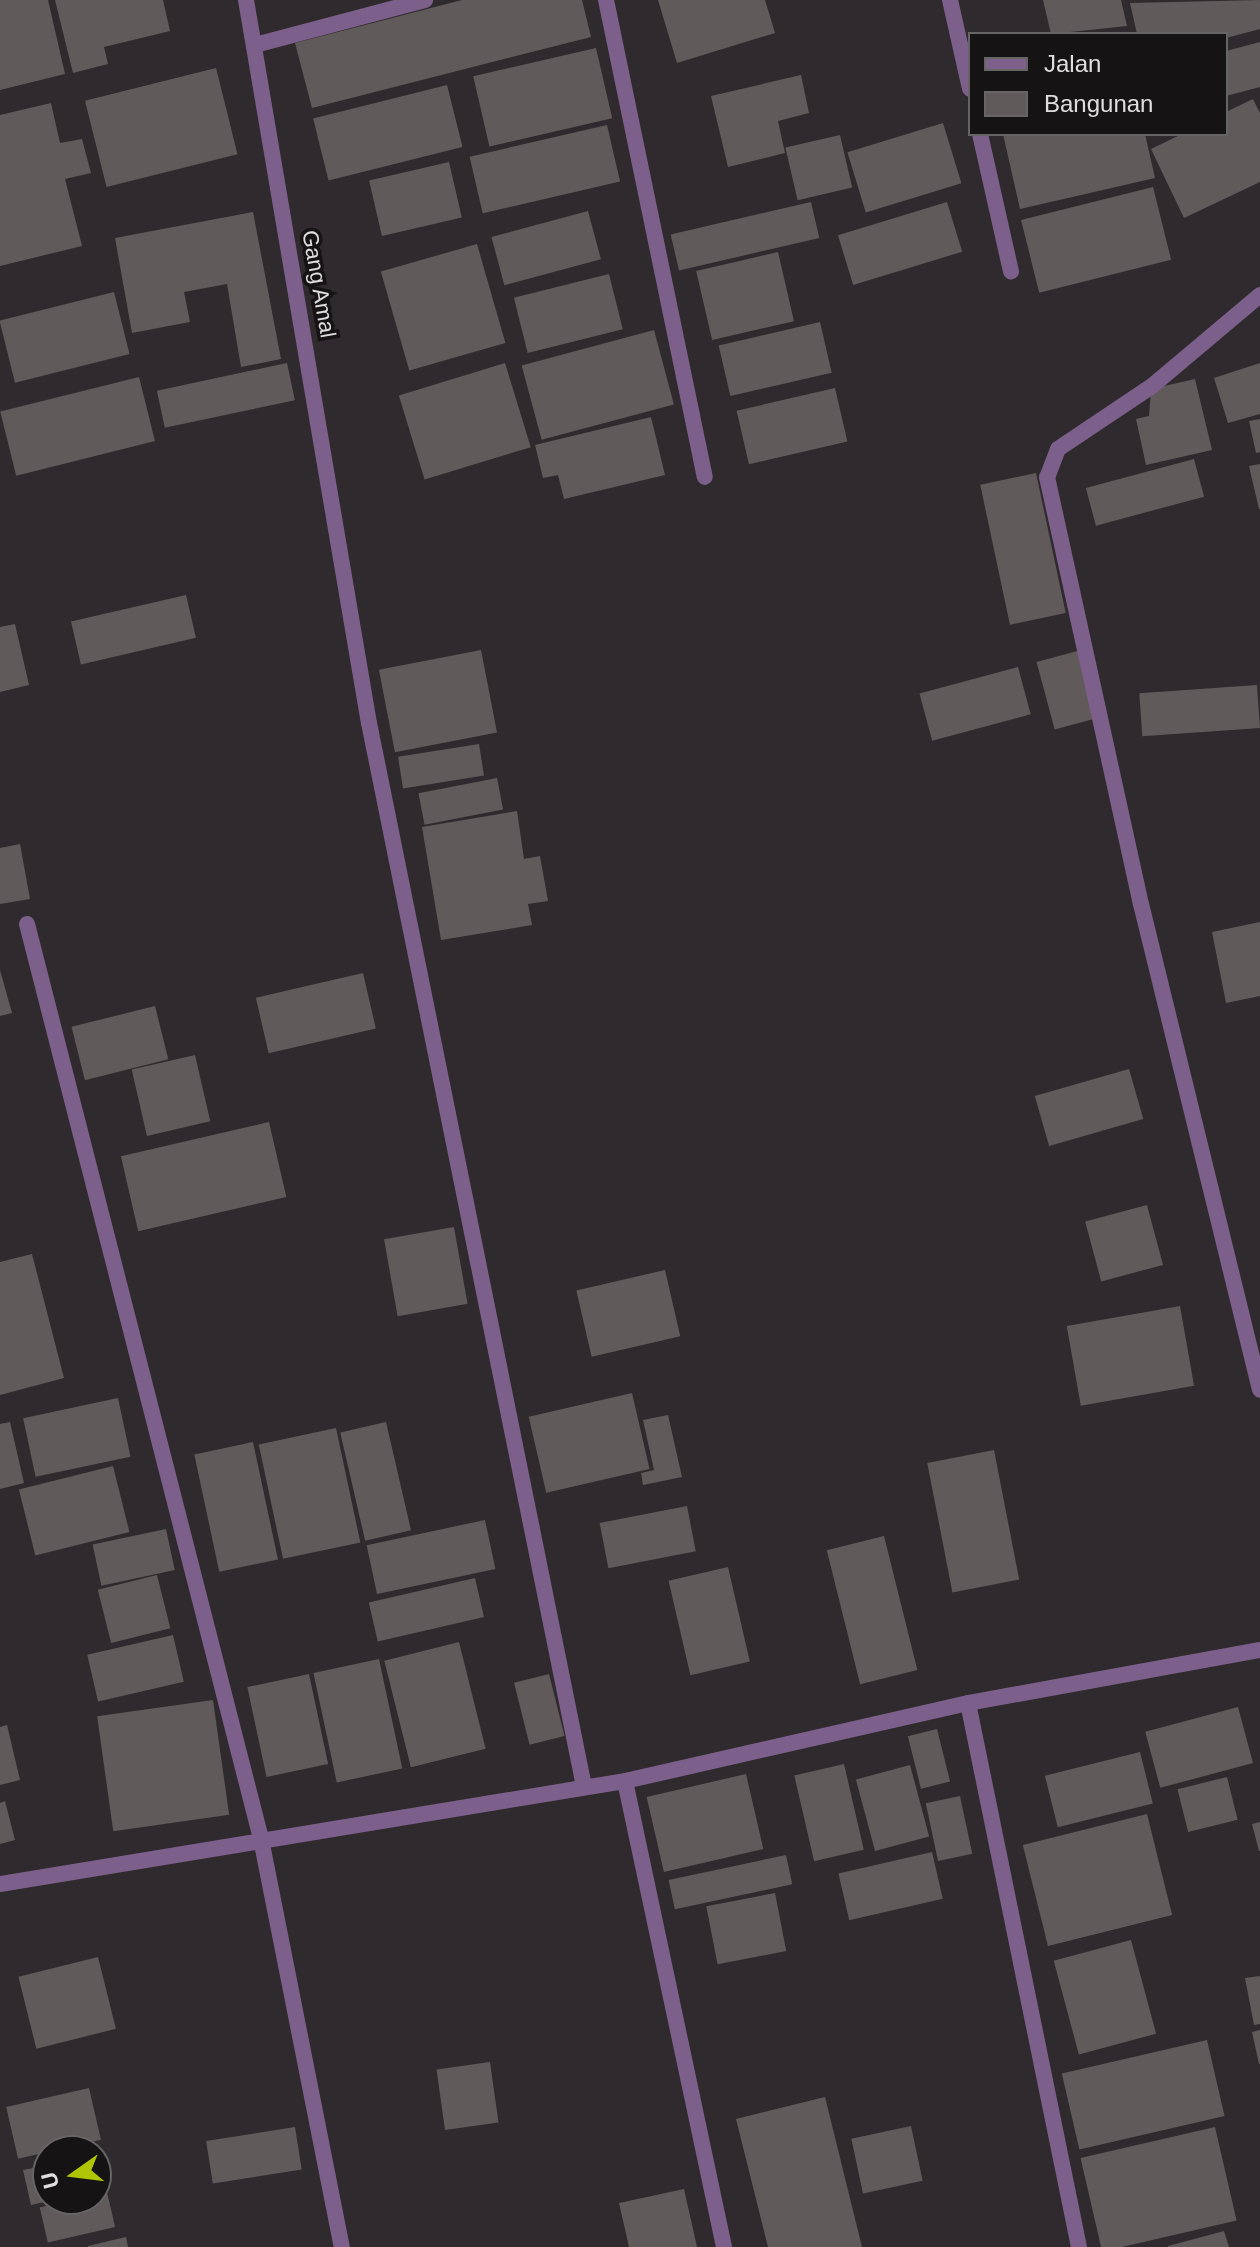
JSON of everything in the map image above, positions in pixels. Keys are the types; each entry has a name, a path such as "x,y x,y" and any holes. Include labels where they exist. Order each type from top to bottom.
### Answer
{"street":[{"name":"Gang Amal","path":"246,0 347,575 369,723 584,1786"},
{"path":"255,45 425,0"},
{"path":"606,0 705,477"},
{"path":"950,0 968,80"},
{"path":"980,136 1011,272"},
{"path":"1260,295 1152,386 1058,449 1047,477 1141,904 1260,1390"},
{"path":"27,924 261,1839 342,2247"},
{"path":"0,1884 625,1781 968,1703 1260,1650"},
{"path":"968,1703 1079,2247"},
{"path":"625,1781 724,2247"}],"building":[{"path":"0,0 48,0 65,74 0,90"},
{"path":"55,0 163,0 170,31 104,47 108,64 73,73"},
{"path":"462,0 582,0 591,37 312,108 295,43"},
{"path":"658,0 765,0 775,33 677,63"},
{"path":"1043,0 1121,0 1127,26 1051,32"},
{"path":"1260,0 1260,29 1228,37 1228,32 1137,32 1130,3"},
{"path":"1260,42 1260,87 1228,95 1228,50"},
{"path":"596,48 612,118 489,146 473,76"},
{"path":"216,68 238,154 107,187 85,101"},
{"path":"801,75 809,113 778,121 785,153 728,167 711,96"},
{"path":"447,85 462,147 329,180 313,118"},
{"path":"1253,99 1260,113 1260,182 1184,218 1151,149 1178,136 1228,136 1228,111"},
{"path":"51,103 60,143 82,139 91,173 65,179 82,246 0,266 0,115"},
{"path":"943,123 961,183 866,212 847,152"},
{"path":"607,125 620,182 483,213 470,157"},
{"path":"840,135 852,188 798,200 785,148"},
{"path":"1003,136 1145,136 1155,178 1020,209"},
{"path":"449,162 462,218 382,236 369,180"},
{"path":"1153,187 1171,260 1039,293 1021,220"},
{"path":"811,202 819,238 679,270 671,234"},
{"path":"947,202 962,252 853,285 838,235"},
{"path":"588,211 601,259 504,285 491,237"},
{"path":"253,212 281,359 241,367 227,284 184,292 190,322 132,333 115,238"},
{"path":"477,244 505,343 409,371 381,272"},
{"path":"778,252 794,321 712,340 696,271"},
{"path":"609,274 623,329 528,353 514,298"},
{"path":"114,292 129,354 15,383 0,320"},
{"path":"820,322 832,373 730,396 719,345"},
{"path":"654,330 674,404 542,440 522,365"},
{"path":"287,363 295,400 165,428 157,391"},
{"path":"505,363 531,447 425,480 399,395"},
{"path":"1260,363 1260,414 1228,423 1214,378"},
{"path":"139,377 155,441 16,476 0,412"},
{"path":"1195,379 1212,450 1146,465 1136,419 1149,416 1151,389"},
{"path":"835,388 847,442 749,464 737,411"},
{"path":"651,417 665,475 564,499 558,475 543,478 535,445"},
{"path":"1260,419 1260,452 1256,453 1249,421"},
{"path":"1194,459 1204,497 1096,526 1086,488"},
{"path":"1260,464 1260,509 1259,509 1249,466"},
{"path":"1036,473 1066,613 1010,625 980,485"},
{"path":"186,595 196,638 81,664 71,622"},
{"path":"15,624 29,685 0,692 0,627"},
{"path":"481,650 497,732 395,752 379,670"},
{"path":"1081,650 1099,718 1055,730 1037,662"},
{"path":"1018,667 1031,714 932,741 919,693"},
{"path":"1257,685 1260,728 1142,736 1139,693"},
{"path":"479,744 484,776 403,788 398,757"},
{"path":"497,778 503,809 425,825 418,793"},
{"path":"517,811 524,859 540,856 548,901 528,904 532,925 441,940 422,827"},
{"path":"20,844 30,899 0,904 0,848"},
{"path":"1260,922 1260,996 1226,1003 1212,932"},
{"path":"0,970 12,1013 0,1016"},
{"path":"363,973 376,1029 269,1053 256,998"},
{"path":"155,1006 168,1059 85,1080 72,1027"},
{"path":"195,1055 210,1121 147,1136 132,1070"},
{"path":"1129,1069 1143,1119 1049,1146 1035,1096"},
{"path":"269,1122 286,1197 138,1231 121,1156"},
{"path":"1147,1205 1163,1265 1101,1281 1085,1222"},
{"path":"454,1227 468,1304 398,1316 384,1239"},
{"path":"32,1254 64,1378 0,1395 0,1262"},
{"path":"665,1270 680,1336 592,1357 576,1290"},
{"path":"1180,1306 1194,1386 1081,1406 1067,1326"},
{"path":"632,1393 650,1469 546,1493 529,1417"},
{"path":"118,1398 130,1457 36,1477 23,1418"},
{"path":"668,1415 682,1477 643,1485 641,1473 654,1470 643,1420"},
{"path":"10,1422 24,1483 0,1489 0,1424"},
{"path":"386,1422 411,1530 365,1541 340,1433"},
{"path":"336,1428 360,1542 283,1559 259,1444"},
{"path":"253,1442 278,1559 219,1572 194,1454"},
{"path":"994,1450 1019,1580 952,1593 927,1463"},
{"path":"113,1466 129,1532 35,1555 19,1489"},
{"path":"687,1506 696,1551 608,1568 600,1523"},
{"path":"485,1520 495,1569 377,1594 367,1545"},
{"path":"166,1529 175,1570 101,1586 93,1545"},
{"path":"884,1536 917,1670 860,1684 827,1550"},
{"path":"728,1567 750,1662 690,1675 669,1581"},
{"path":"157,1575 170,1628 111,1643 98,1590"},
{"path":"475,1578 484,1617 378,1641 369,1603"},
{"path":"173,1635 184,1682 98,1702 87,1655"},
{"path":"459,1642 486,1749 411,1767 384,1661"},
{"path":"379,1659 402,1769 337,1782 313,1673"},
{"path":"309,1674 328,1764 267,1777 247,1687"},
{"path":"549,1674 564,1736 530,1745 514,1683"},
{"path":"213,1700 229,1815 113,1831 97,1716"},
{"path":"1238,1707 1253,1763 1160,1788 1145,1732"},
{"path":"7,1725 20,1780 0,1785 0,1727"},
{"path":"937,1729 950,1781 921,1789 908,1736"},
{"path":"1140,1752 1153,1803 1058,1827 1045,1776"},
{"path":"844,1764 864,1850 814,1861 794,1775"},
{"path":"910,1765 929,1836 875,1851 856,1779"},
{"path":"746,1774 763,1849 664,1872 647,1797"},
{"path":"1227,1777 1238,1820 1188,1832 1178,1789"},
{"path":"960,1796 972,1854 938,1861 926,1803"},
{"path":"5,1801 15,1840 0,1844 0,1803"},
{"path":"1147,1814 1172,1915 1048,1946 1023,1845"},
{"path":"1260,1822 1260,1851 1259,1851 1252,1824"},
{"path":"932,1852 943,1899 849,1920 838,1874"},
{"path":"786,1855 792,1884 675,1909 669,1880"},
{"path":"775,1893 786,1951 718,1964 706,1906"},
{"path":"1131,1940 1156,2034 1079,2054 1054,1961"},
{"path":"98,1957 116,2029 36,2049 18,1977"},
{"path":"1260,1976 1260,2024 1254,2025 1245,1978"},
{"path":"1260,2030 1260,2064 1259,2064 1252,2032"},
{"path":"1207,2040 1225,2116 1079,2150 1062,2074"},
{"path":"490,2062 498,2122 445,2130 437,2070"},
{"path":"89,2088 100,2135 32,2135 32,2156 18,2159 6,2107"},
{"path":"825,2097 862,2247 768,2247 736,2119"},
{"path":"911,2126 923,2181 863,2193 851,2139"},
{"path":"295,2127 302,2169 213,2184 206,2141"},
{"path":"1215,2127 1237,2221 1122,2247 1101,2247 1081,2158"},
{"path":"32,2168 32,2205 31,2205 23,2170"},
{"path":"684,2189 697,2247 629,2247 619,2203"},
{"path":"112,2214 115,2227 48,2243 41,2215"},
{"path":"1224,2231 1229,2247 1168,2247 1168,2246"},
{"path":"126,2237 128,2247 88,2247 88,2246"}]}
